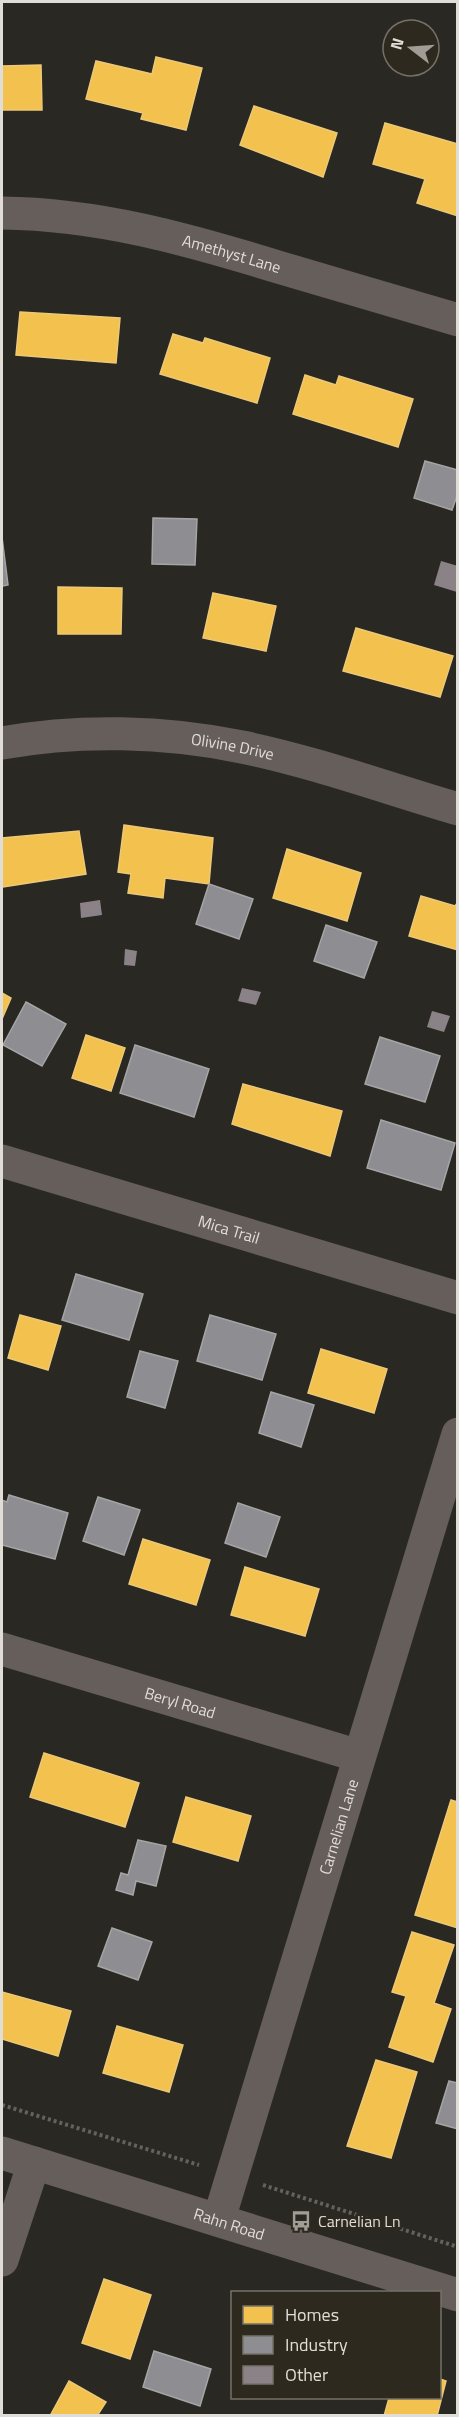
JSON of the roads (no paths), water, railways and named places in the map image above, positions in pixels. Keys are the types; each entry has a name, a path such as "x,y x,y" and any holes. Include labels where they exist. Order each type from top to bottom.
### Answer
{"street":[{"name":"Amethyst Lane","path":"2,213 74,217 144,229 458,320"},
{"name":"Olivine Drive","path":"2,743 88,734 145,735 220,742 297,761 458,810"},
{"name":"Mica Trail","path":"2,1161 458,1298"},
{"name":"Carnelian Lane","path":"219,2219 458,1434"},
{"name":"Beryl Road","path":"2,1649 359,1756"},
{"name":"Rahn Road","path":"2,2153 458,2295"},
{"path":"2,2260 34,2163"}],"place":[{"name":"Carnelian Ln","path":"301,2221"}]}
